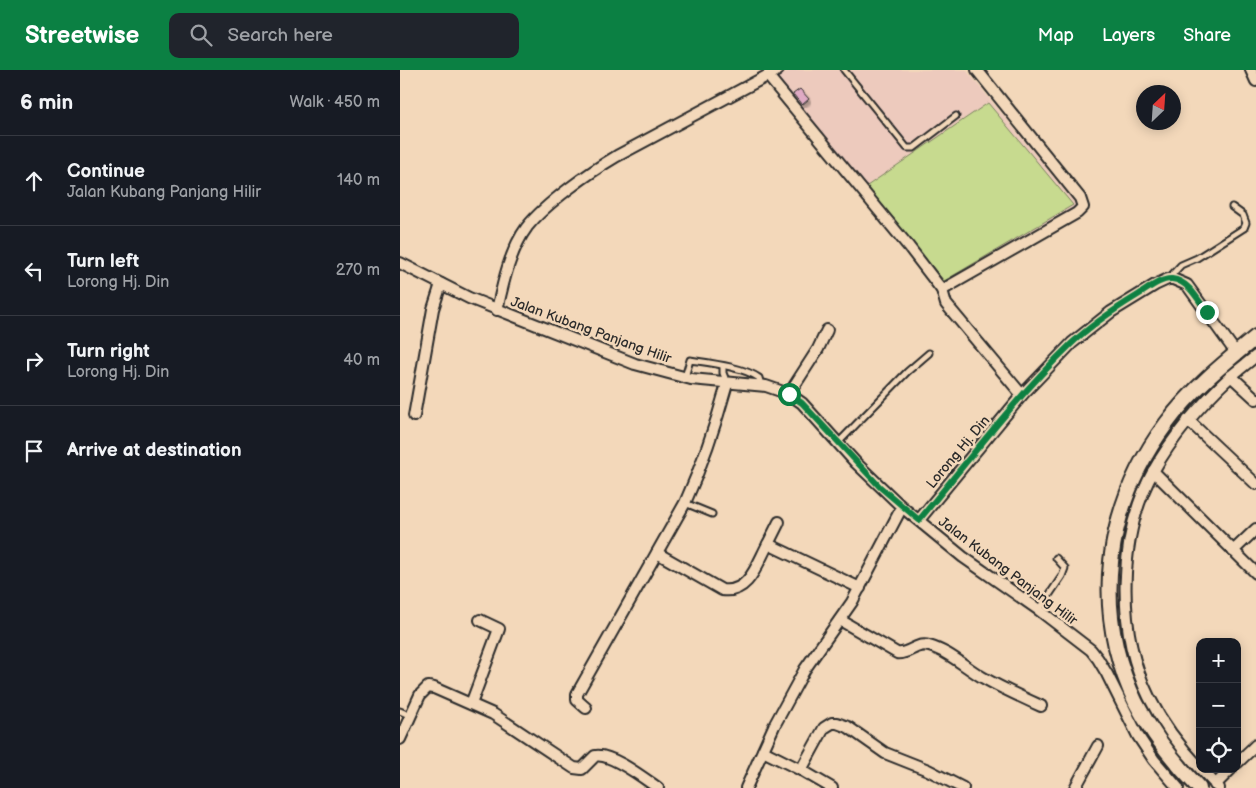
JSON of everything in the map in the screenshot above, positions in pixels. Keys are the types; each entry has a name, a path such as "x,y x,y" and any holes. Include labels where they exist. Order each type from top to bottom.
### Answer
{"main road":[{"path":"1199,788 1168,752 1150,727 1124,672 1115,642 1111,616 1109,587 1111,558 1114,536 1124,501 1152,443 1167,422 1186,401 1236,353 1256,338"}],"street":[{"path":"497,310 512,257 518,243 527,228 540,213 597,168 778,70"},
{"path":"942,290 1077,213 1083,207 1080,198 977,70"},
{"path":"1250,70 1256,80"},
{"path":"768,76 909,247 942,290 946,304 1022,396"},
{"name":"Jalan Kubang Panjang Hilir","path":"400,263 497,310 635,364 685,378 727,384 761,386 789,394 802,403 880,487 902,507 963,557 1076,638 1098,659 1138,736 1154,760 1178,788"},
{"path":"1168,279 1177,280 1187,285 1236,353"},
{"name":"Lorong Hj. Din","path":"919,520 1022,396 1072,343 1111,312 1168,279"},
{"path":"414,416 433,309 441,284"},
{"path":"789,394 818,350 826,330"},
{"path":"1196,764 1162,721 1139,671 1130,641 1126,598 1128,552 1137,509 1153,472 1167,448 1188,420 1232,376 1256,356"},
{"path":"1232,376 1256,399"},
{"path":"586,708 577,700 578,694 685,503 697,476 727,384"},
{"path":"1188,420 1256,484"},
{"path":"1153,472 1256,573"},
{"path":"746,788 774,726 805,669 860,588 902,507"},
{"path":"657,553 722,590 732,591 740,588 748,580 779,522"},
{"path":"1233,552 1256,528"},
{"path":"768,544 860,588"},
{"path":"471,704 499,630 480,620"},
{"path":"840,620 897,653 904,654 917,646 923,645 936,648 982,677 1041,706"},
{"path":"400,739 420,695 428,687 440,690 493,714 574,768 582,769 595,756 603,756 658,788"},
{"path":"801,770 824,728 832,723 837,723 848,727 885,753 928,770 964,788"},
{"path":"1241,759 1256,745"},
{"path":"1075,788 1098,746"},
{"path":"764,751 832,788"},
{"path":"1204,773 1217,786 1228,773"}],"lane":[{"path":"844,70 907,148 914,148 956,116"},
{"path":"1168,279 1181,264 1197,258 1244,228 1246,222 1243,215 1232,207"},
{"path":"838,443 907,372 929,353"},
{"path":"685,378 690,360 755,376 760,380 761,386"},
{"path":"723,367 727,384"},
{"path":"685,503 712,514"},
{"path":"1039,610 1062,576 1064,568 1056,558"},
{"path":"400,711 411,716"}],"shaded area":[{"path":"790,70 966,70 1077,206 942,285 774,79"}],"green space":[{"path":"988,103 1073,205 944,281 867,186"}],"building":[{"path":"800,89 809,99 802,105 793,94"}],"route":[{"path":"789,394 802,403 880,487 919,520 1022,396 1072,343 1111,312 1168,279 1177,280 1187,285 1207,312"}]}
